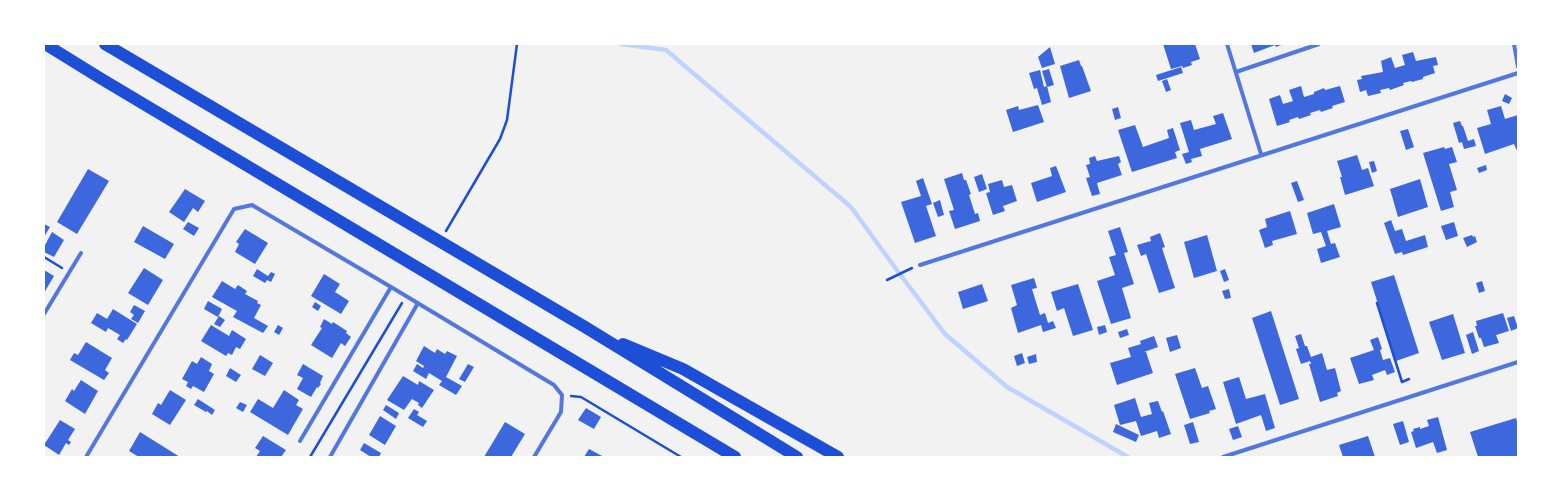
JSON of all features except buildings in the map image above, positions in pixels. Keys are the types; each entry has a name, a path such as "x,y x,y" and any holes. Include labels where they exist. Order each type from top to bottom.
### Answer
{"highway":[{"path":"45,44 106,82 735,457"},
{"path":"105,44 584,327 797,457"},
{"path":"584,327 683,369 838,457"}],"street":[{"path":"1227,44 1262,154"},
{"path":"1236,72 1319,44"},
{"path":"1514,44 1518,67"},
{"path":"920,265 1518,73"},
{"path":"86,457 234,209 252,205 554,385 562,395 561,412 534,457"},
{"path":"44,314 81,253"},
{"path":"300,441 391,287"},
{"path":"330,457 418,303"},
{"path":"1223,457 1518,362"}],"path":[{"path":"490,157 500,140 507,120 517,44"},
{"path":"44,257 69,272"},
{"path":"887,280 904,270"},
{"path":"1377,303 1402,382 1409,379"},
{"path":"562,395 581,397 681,457"},
{"path":"310,457 324,433"}],"waterway":[{"path":"621,44 666,50 851,207 945,334 1007,387 1128,457"}]}
